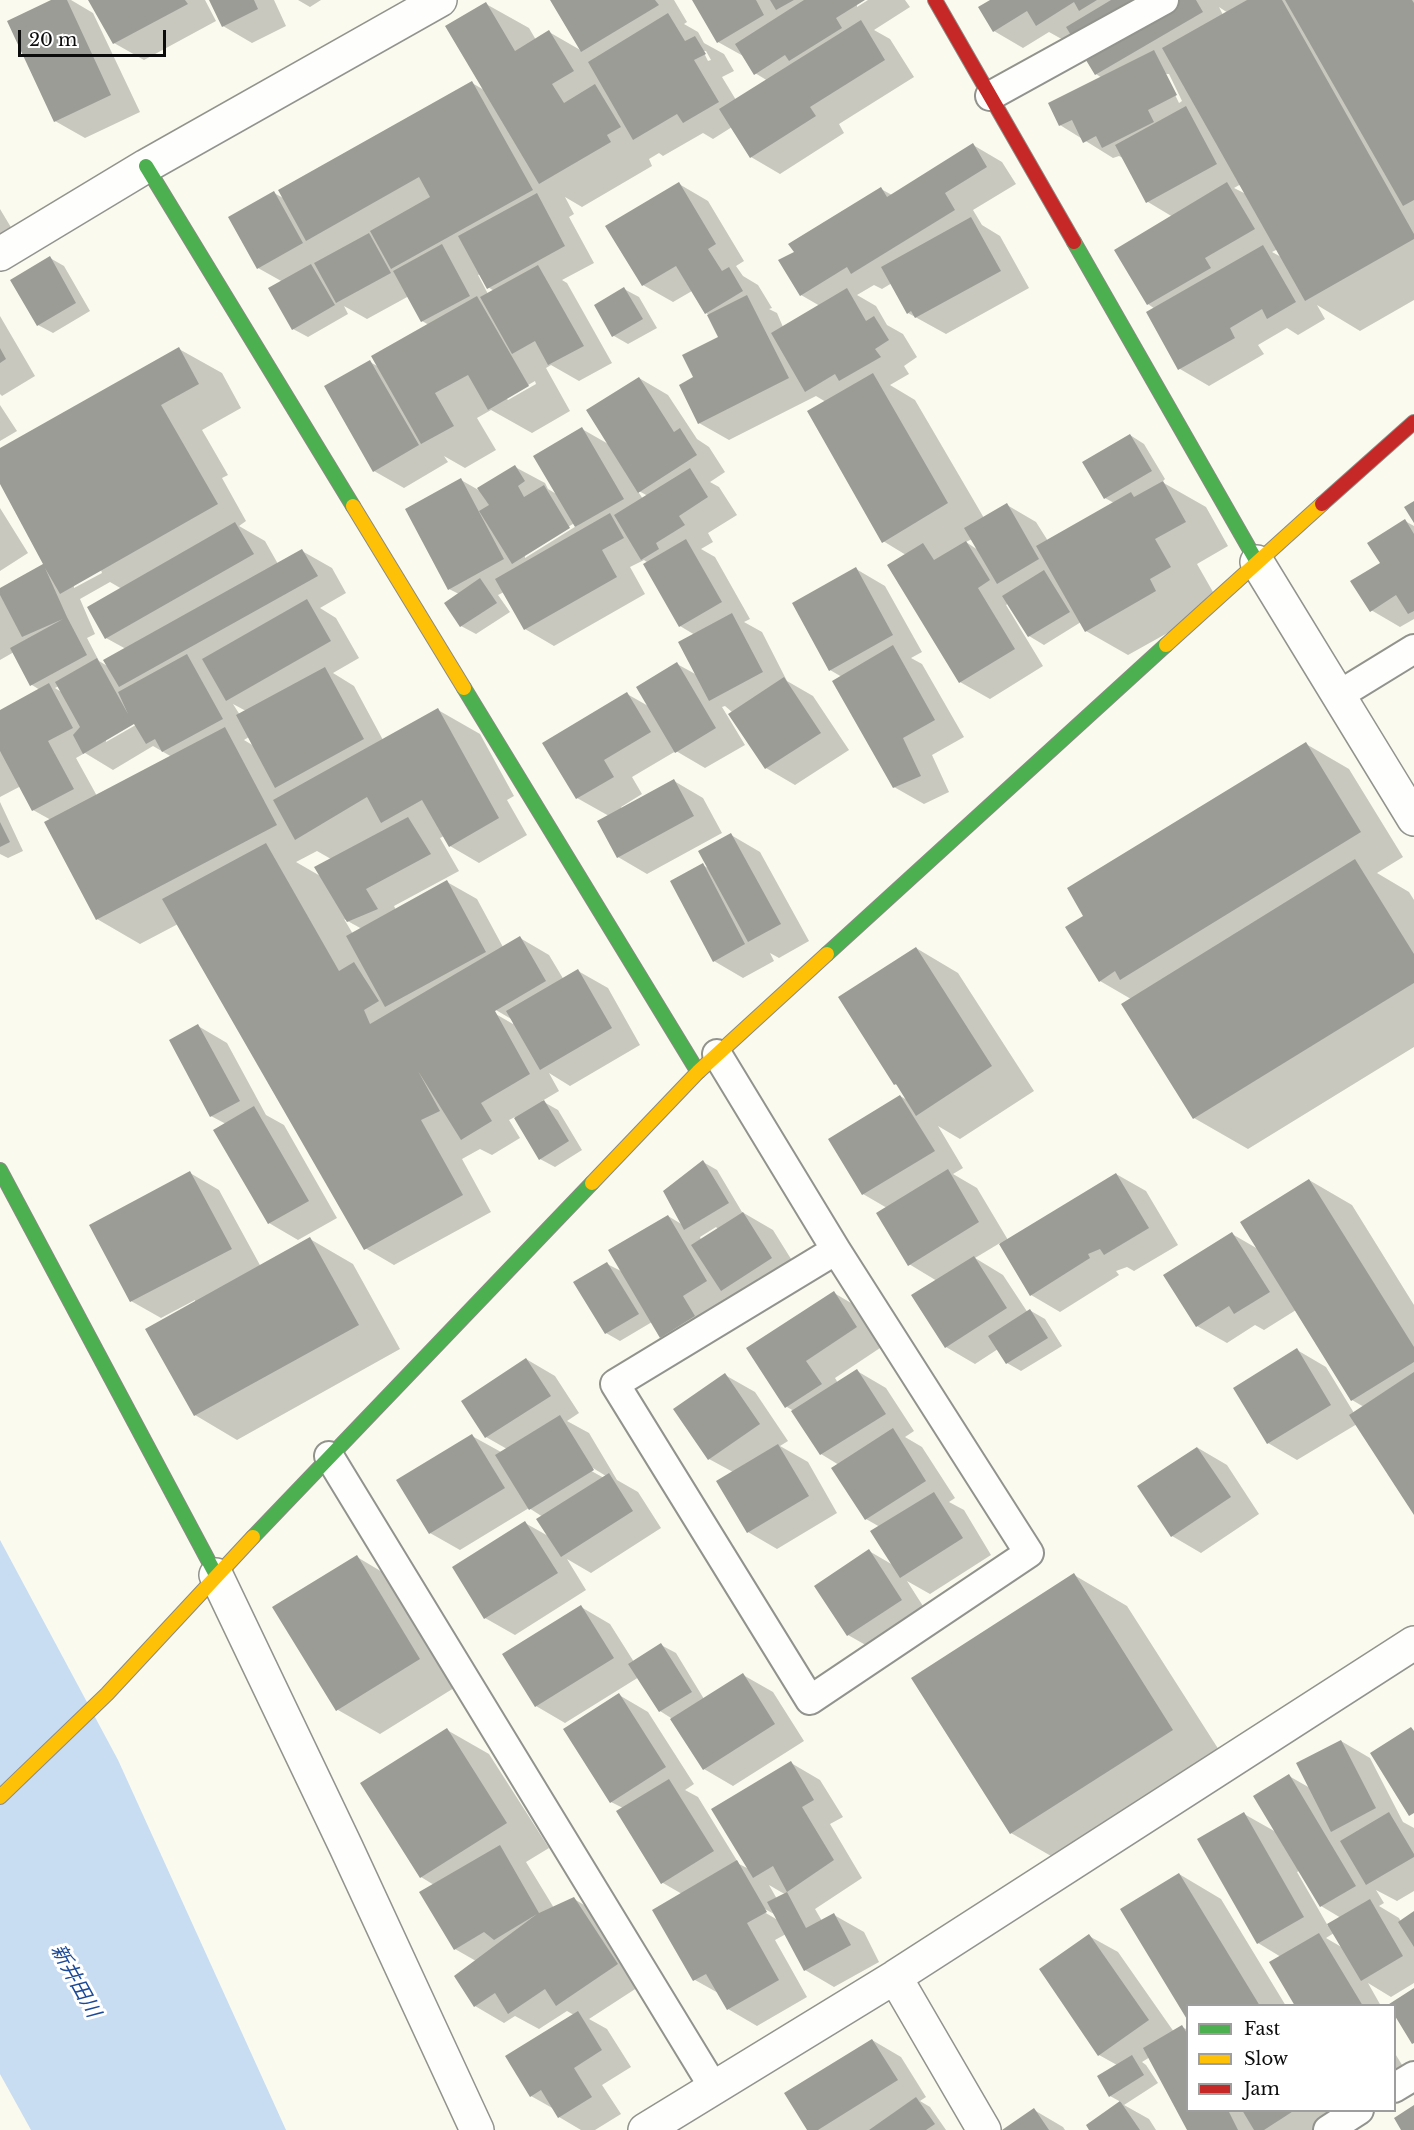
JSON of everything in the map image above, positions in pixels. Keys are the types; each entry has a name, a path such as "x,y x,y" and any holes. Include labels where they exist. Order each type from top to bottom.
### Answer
{"street":[{"path":"0,254 146,166 440,0"},
{"path":"935,0 1257,562 1414,819"},
{"path":"146,166 707,1063"},
{"path":"0,1797 107,1694 329,1456 707,1063 1414,422"},
{"path":"0,1170 216,1575 477,2130"},
{"path":"645,2130 895,1977 1414,1643"},
{"path":"895,1977 984,2130"}],"lane":[{"path":"990,96 1164,0"},
{"path":"1339,695 1414,649"},
{"path":"707,1063 836,1250 1029,1553 810,1700 615,1384 836,1250"},
{"path":"329,1456 714,2088"},
{"path":"1396,2087 1414,2076"},
{"path":"1328,2130 1356,2112"}],"water":[{"name":"新井田川","path":"0,1540 118,1760 286,2130 31,2130 0,2074"}],"building":[{"path":"51,0 67,0 111,95 54,122 7,21"},
{"path":"88,0 185,0 188,4 113,44"},
{"path":"209,0 254,0 258,9 222,27"},
{"path":"550,0 655,0 659,5 581,52"},
{"path":"692,0 756,0 764,15 717,43"},
{"path":"770,0 794,0 776,10"},
{"path":"804,0 865,0 836,18 842,28 789,61 785,55 754,75 735,44"},
{"path":"990,0 1097,0 1079,11 1074,2 1036,26 1027,11 993,32 978,7"},
{"path":"1111,0 1196,0 1203,12 1095,75 1066,27"},
{"path":"1247,0 1282,0 1414,234 1414,239 1305,301 1162,48"},
{"path":"1285,0 1412,0 1414,3 1414,200 1403,206"},
{"path":"486,2 515,51 549,30 574,71 552,84 564,103 595,84 621,127 607,135 611,142 539,184 445,26"},
{"path":"668,13 685,41 695,36 706,54 694,60 719,102 683,123 677,114 633,140 588,62"},
{"path":"861,20 885,60 810,107 816,116 750,158 719,109"},
{"path":"1154,50 1177,95 1148,110 1154,122 1102,148 1096,136 1083,143 1072,120 1059,126 1048,103"},
{"path":"472,81 533,190 391,269 370,231 430,197 419,177 306,241 278,190"},
{"path":"1186,106 1217,164 1146,203 1115,145"},
{"path":"973,143 987,167 945,193 955,210 851,274 847,267 800,296 778,260 794,252 788,244 881,187 887,197"},
{"path":"679,182 716,244 708,249 722,271 729,267 743,291 705,314 676,266 642,286 605,226"},
{"path":"1227,182 1255,229 1205,258 1211,268 1147,305 1114,250"},
{"path":"274,191 303,243 257,269 228,217"},
{"path":"537,193 565,246 487,289 458,236"},
{"path":"971,217 1001,271 915,318 911,311 907,314 881,267"},
{"path":"369,233 391,273 336,303 314,263"},
{"path":"442,244 470,296 421,322 393,271"},
{"path":"1263,245 1296,302 1267,319 1262,309 1230,328 1235,338 1178,370 1146,312"},
{"path":"50,256 76,303 37,326 10,280"},
{"path":"311,264 335,305 292,330 268,288"},
{"path":"538,265 584,346 548,365 535,341 512,354 480,297"},
{"path":"624,287 643,319 612,337 594,305"},
{"path":"847,288 866,321 874,316 889,340 875,349 881,357 839,381 835,374 805,392 771,333"},
{"path":"747,295 789,378 698,424 679,385 693,377 682,355 718,337 707,315"},
{"path":"477,296 529,386 488,410 468,375 435,393 454,426 421,444 371,356"},
{"path":"179,347 199,384 161,405 218,504 60,594 45,568 87,655 30,686 10,648 63,619 22,637 0,595 0,588 43,564 0,484 0,448"},
{"path":"0,348 6,359 0,363"},
{"path":"370,360 419,445 373,472 324,386"},
{"path":"873,373 948,503 882,543 807,411"},
{"path":"639,377 674,432 680,428 697,455 638,493 586,410"},
{"path":"582,427 624,499 575,527 533,456"},
{"path":"1130,434 1152,471 1104,499 1082,462"},
{"path":"515,465 525,481 518,486 524,497 544,485 570,528 512,564 479,511 489,505 477,488"},
{"path":"690,468 708,497 679,516 685,525 656,543 659,549 641,560 614,515"},
{"path":"461,478 504,559 448,590 405,509"},
{"path":"1163,481 1186,522 1155,539 1171,567 1150,579 1156,591 1085,632 1036,546 1131,492 1134,497"},
{"path":"1414,501 1414,523 1404,507"},
{"path":"1007,503 1039,559 997,584 964,528"},
{"path":"610,513 624,538 602,550 617,577 524,630 495,579"},
{"path":"1405,519 1414,534 1414,611 1408,614 1396,595 1370,612 1350,581 1380,563 1367,543"},
{"path":"235,522 254,554 105,639 87,607"},
{"path":"686,539 722,602 679,627 643,564"},
{"path":"966,541 990,580 978,588 1015,649 959,683 887,565 923,543 934,560"},
{"path":"302,549 318,576 119,687 103,660"},
{"path":"856,567 893,635 829,671 792,603"},
{"path":"1044,570 1070,612 1028,637 1002,596"},
{"path":"480,578 497,603 460,627 444,603"},
{"path":"307,599 331,641 226,701 202,659"},
{"path":"732,613 763,672 709,701 678,642"},
{"path":"893,645 935,720 903,738 921,776 893,788 832,681"},
{"path":"187,654 223,719 162,752 155,739 146,744 134,724 83,754 73,735 80,727 55,682 97,658 128,714 118,692"},
{"path":"677,662 716,728 675,753 636,687"},
{"path":"325,667 364,739 275,788 236,715"},
{"path":"784,677 821,733 765,769 728,714"},
{"path":"49,683 73,728 48,741 74,789 32,811 0,751 0,710"},
{"path":"627,692 651,732 604,760 614,777 576,799 542,743"},
{"path":"438,708 499,818 449,847 422,800 381,823 367,797 295,840 273,800"},
{"path":"225,727 277,825 96,920 44,822"},
{"path":"1306,742 1361,832 1120,980 1115,971 1099,982 1065,927 1083,916 1067,888"},
{"path":"674,779 694,816 617,858 597,821"},
{"path":"408,817 431,854 366,889 378,909 347,922 314,867"},
{"path":"0,822 10,842 0,847"},
{"path":"731,833 781,924 748,942 698,851"},
{"path":"266,843 339,971 354,962 379,1001 364,1010 370,1024 520,936 546,981 495,1011 530,1074 481,1103 492,1121 461,1140 418,1071 440,1111 421,1120 463,1195 364,1250 162,899"},
{"path":"1355,859 1414,954 1414,983 1193,1119 1121,1004"},
{"path":"703,863 745,944 713,962 670,881"},
{"path":"447,880 486,952 385,1007 346,936"},
{"path":"916,947 992,1066 916,1116 838,997"},
{"path":"578,969 612,1028 540,1070 506,1011"},
{"path":"198,1024 240,1101 210,1117 169,1040"},
{"path":"900,1095 935,1151 862,1195 828,1139"},
{"path":"544,1100 569,1141 539,1160 514,1118"},
{"path":"254,1106 309,1201 268,1224 213,1130"},
{"path":"703,1160 729,1203 684,1230 663,1191"},
{"path":"948,1169 979,1222 908,1266 876,1213"},
{"path":"190,1171 232,1249 130,1302 89,1225"},
{"path":"1116,1173 1149,1228 1104,1255 1100,1249 1088,1254 1090,1258 1030,1296 999,1244"},
{"path":"1309,1179 1414,1347 1414,1362 1351,1401 1240,1222"},
{"path":"743,1212 772,1258 721,1291 691,1245"},
{"path":"668,1215 707,1281 683,1296 695,1316 660,1338 608,1250"},
{"path":"1232,1232 1270,1292 1234,1314 1229,1306 1196,1327 1163,1275"},
{"path":"310,1237 359,1325 194,1416 145,1329"},
{"path":"974,1256 1007,1308 945,1348 911,1295"},
{"path":"607,1262 639,1314 605,1334 573,1282"},
{"path":"834,1291 857,1327 806,1361 822,1384 785,1408 746,1348"},
{"path":"1030,1309 1048,1338 1006,1364 988,1336"},
{"path":"1297,1348 1331,1405 1267,1444 1233,1388"},
{"path":"526,1358 551,1396 485,1438 461,1401"},
{"path":"857,1369 886,1414 820,1455 791,1411"},
{"path":"1414,1372 1414,1515 1349,1415"},
{"path":"725,1373 760,1424 708,1460 673,1409"},
{"path":"560,1415 594,1470 529,1510 495,1455"},
{"path":"893,1428 926,1481 865,1520 831,1468"},
{"path":"472,1434 505,1488 429,1534 396,1480"},
{"path":"778,1444 809,1496 747,1533 716,1481"},
{"path":"1197,1447 1231,1497 1171,1537 1137,1486"},
{"path":"609,1473 633,1511 561,1557 536,1519"},
{"path":"934,1492 963,1538 900,1578 870,1531"},
{"path":"525,1521 558,1573 484,1619 452,1567"},
{"path":"869,1549 902,1600 847,1636 814,1586"},
{"path":"357,1555 420,1659 336,1711 272,1607"},
{"path":"1074,1573 1173,1730 1010,1834 911,1678"},
{"path":"581,1605 614,1658 535,1707 502,1654"},
{"path":"661,1643 692,1692 659,1712 628,1664"},
{"path":"743,1673 775,1724 703,1770 670,1719"},
{"path":"619,1693 666,1767 610,1803 563,1729"},
{"path":"1411,1727 1414,1731 1414,1813 1409,1816 1370,1753"},
{"path":"447,1728 507,1823 420,1878 360,1783"},
{"path":"1341,1740 1376,1808 1331,1832 1296,1763"},
{"path":"791,1761 814,1800 802,1807 834,1860 787,1892 773,1866 753,1878 711,1809"},
{"path":"1289,1774 1356,1886 1320,1907 1253,1796"},
{"path":"669,1779 714,1851 661,1884 616,1811"},
{"path":"1244,1812 1304,1917 1257,1944 1197,1839"},
{"path":"1389,1812 1414,1857 1366,1885 1340,1841"},
{"path":"500,1845 539,1913 574,1897 618,1964 556,2006 545,1989 508,2014 495,1993 474,2007 454,1976 537,1914 494,1940 484,1932 454,1950 419,1892"},
{"path":"737,1860 767,1912 747,1923 779,1980 727,2010 706,1974 693,1981 652,1910"},
{"path":"1179,1873 1259,2004 1186,2004 1186,2018 1120,1909"},
{"path":"787,1892 806,1928 834,1913 851,1945 804,1971 767,1902"},
{"path":"1370,1899 1403,1956 1361,1981 1327,1924"},
{"path":"1414,1911 1414,1947 1398,1922"},
{"path":"1319,1933 1362,2004 1294,2004 1269,1962"},
{"path":"1089,1934 1149,2020 1098,2056 1039,1969"},
{"path":"1414,1988 1414,2043 1412,2044 1396,2018 1396,2004 1389,2004"},
{"path":"578,2011 602,2050 574,2068 592,2097 558,2118 541,2090 530,2097 505,2056"},
{"path":"1182,2025 1186,2032 1186,2112 1229,2112 1238,2130 1187,2130 1143,2048"},
{"path":"872,2039 898,2080 818,2130 807,2130 784,2093"},
{"path":"1132,2055 1144,2075 1109,2097 1097,2076"},
{"path":"916,2097 935,2124 926,2130 869,2130"},
{"path":"1120,2101 1140,2130 1089,2130 1086,2125"},
{"path":"1414,2105 1414,2130 1401,2130 1394,2118"},
{"path":"1034,2108 1049,2130 1002,2130"},
{"path":"1243,2112 1292,2112 1264,2130 1254,2130"}],"traffic: fast":[{"path":"146,166 353,506"},
{"path":"1074,242 1257,562"},
{"path":"827,954 1166,645"},
{"path":"464,688 698,1072"},
{"path":"0,1170 216,1575"},
{"path":"253,1537 592,1183"}],"traffic: slow":[{"path":"1166,645 1322,504"},
{"path":"353,506 464,688"},
{"path":"592,1183 698,1072 827,954"},
{"path":"0,1797 107,1694 253,1537"}],"traffic: jam":[{"path":"935,0 1074,242"},
{"path":"1322,504 1414,422"}]}
